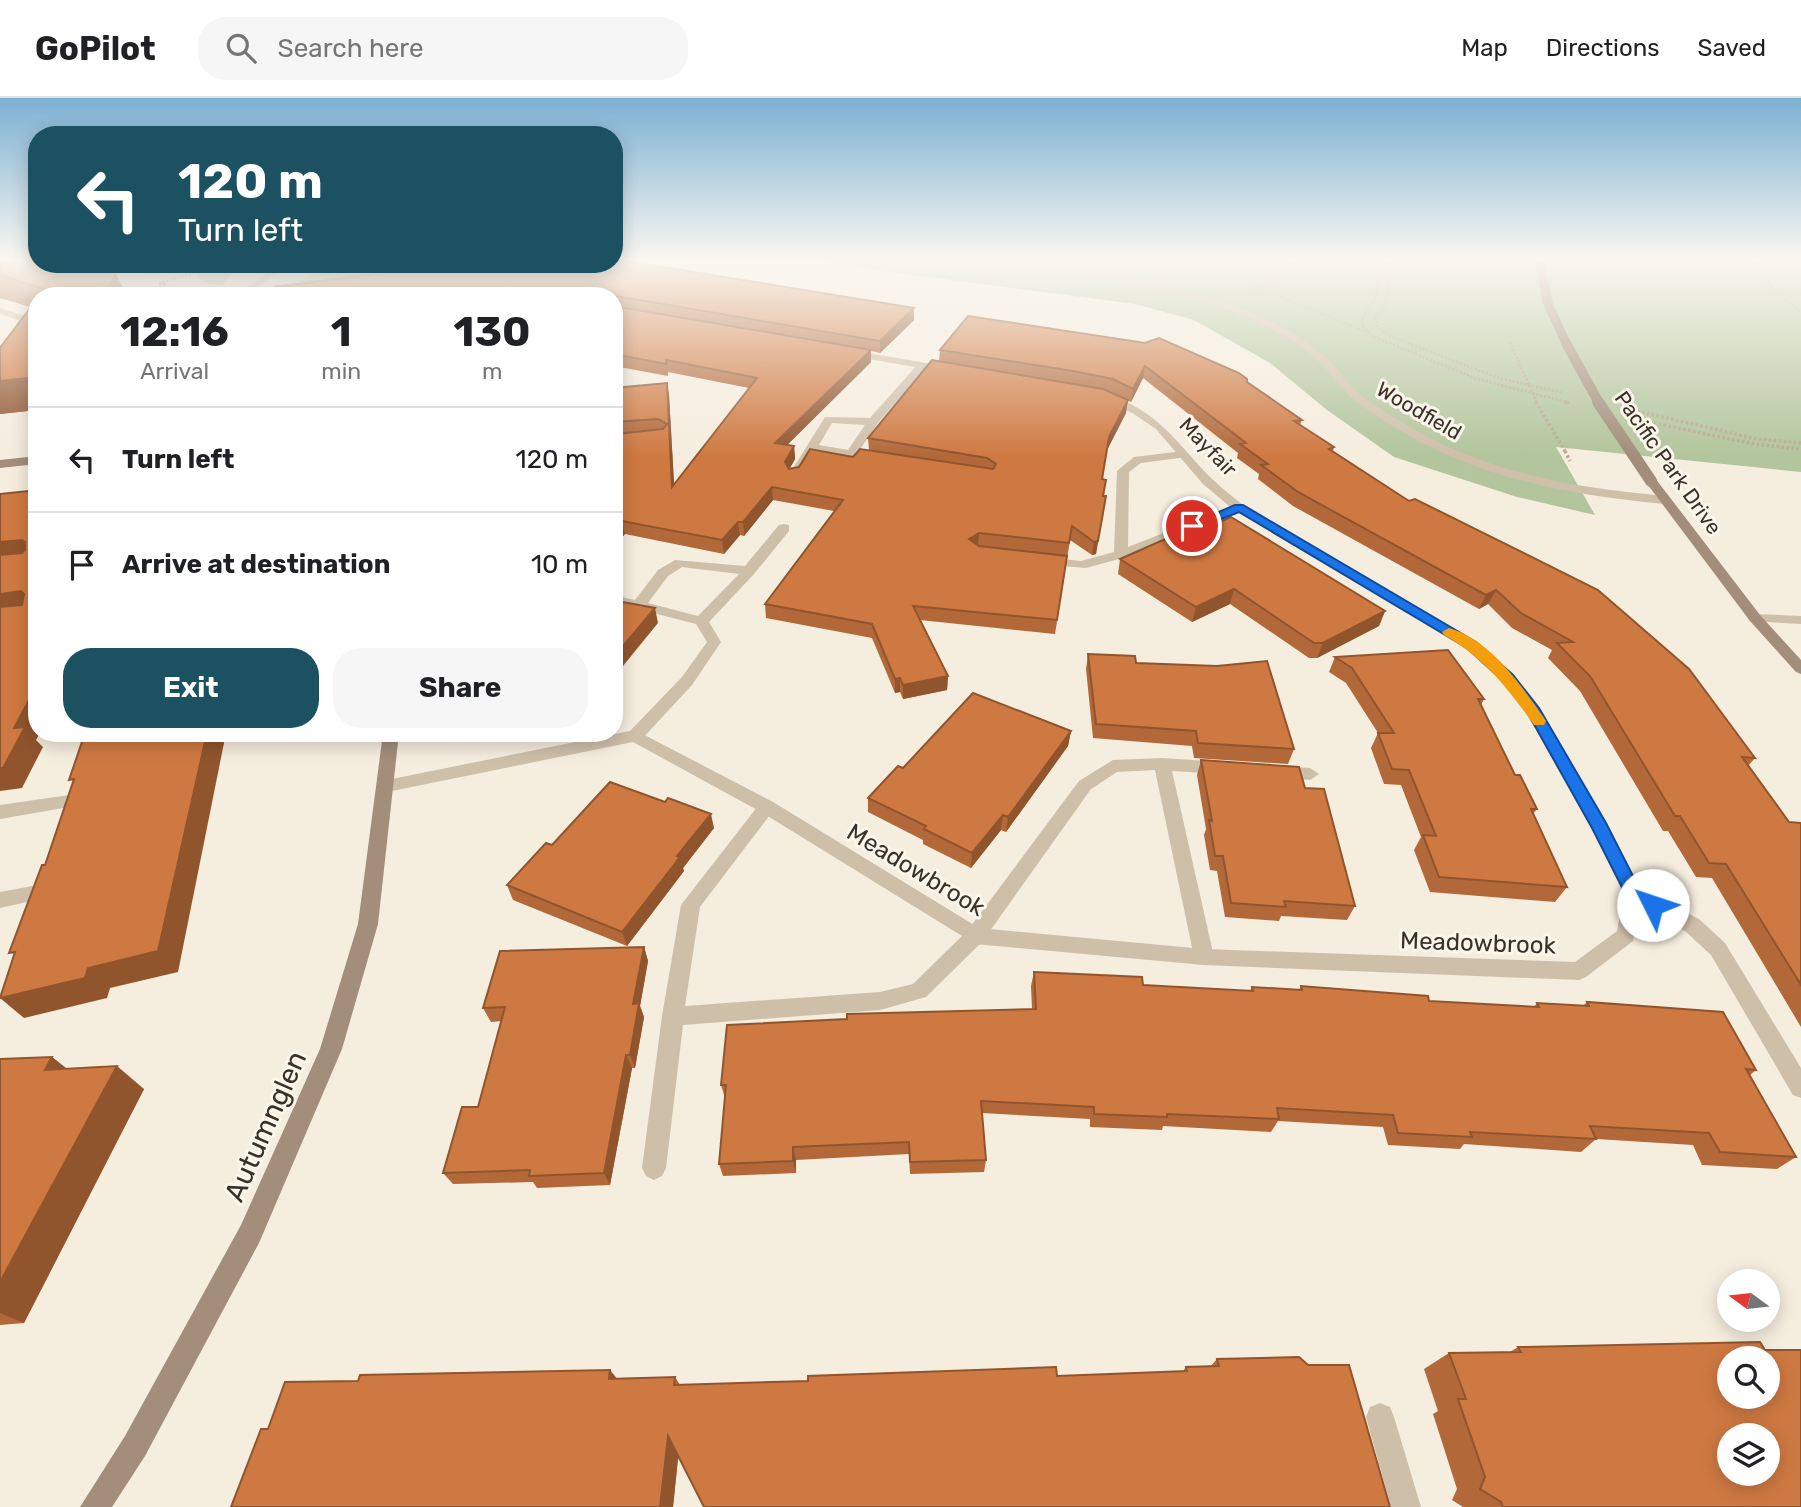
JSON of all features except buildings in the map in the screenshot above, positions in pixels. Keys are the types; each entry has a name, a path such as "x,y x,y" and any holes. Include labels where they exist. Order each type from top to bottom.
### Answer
{"main road":[{"name":"Pacific Park Drive","path":"1558,325 1604,412 1651,481 1755,618 1801,669"},
{"path":"0,464 28,461"},
{"name":"Autumnglen","path":"95,1507 135,1446 250,1234 331,1049 368,924 390,742"}],"street":[{"name":"Woodfield","path":"1268,325 1290,336 1326,363 1352,393 1398,426 1458,456 1537,483 1585,492 1665,500"},
{"path":"20,361 26,350 24,344 28,337"},
{"path":"0,348 24,344"},
{"path":"842,351 963,372"},
{"path":"851,454 873,422 922,366"},
{"name":"Mayfair","path":"1094,394 1138,412 1160,427 1207,481 1239,508 1472,645 1508,678 1531,708 1600,827 1634,894"},
{"path":"794,476 829,419 873,422"},
{"path":"812,447 892,461"},
{"path":"1121,554 1123,471 1138,460 1184,455"},
{"path":"1030,559 1081,565 1121,554 1239,508"},
{"path":"701,621 749,571 784,528"},
{"path":"639,605 663,573 680,564 749,571"},
{"path":"623,601 701,621 715,642 687,681 635,736 623,738"},
{"path":"1755,618 1801,620"},
{"name":"Meadowbrook","path":"635,736 767,807 975,936 1203,957 1579,971 1626,935 1634,894"},
{"path":"387,786 605,742"},
{"path":"673,1016 880,1001 919,991 975,936 1085,785 1113,766 1162,764 1310,775"},
{"path":"1162,764 1203,957"},
{"path":"60,827 76,778"},
{"path":"0,812 69,801"},
{"path":"654,1168 673,1016 691,905 767,807"},
{"path":"0,900 41,886 30,918"},
{"path":"1634,894 1692,925 1717,949 1801,1088"},
{"path":"1380,1417 1406,1507"}],"path":[{"path":"1348,325 1389,345 1477,379 1572,404"},
{"path":"1362,325 1370,334"},
{"path":"1510,342 1541,412 1565,452"},
{"path":"1640,420 1719,438 1801,449"}],"green space":[{"path":"1202,325 1801,325 1801,472 1556,447 1595,515 1517,497 1394,457 1327,410 1270,363"}],"slow traffic":[{"path":"1449,632 1472,645 1508,678 1539,721"}],"route":[{"path":"1192,526 1239,508 1472,645 1508,678 1531,708 1600,827 1634,894 1653,905"}]}
